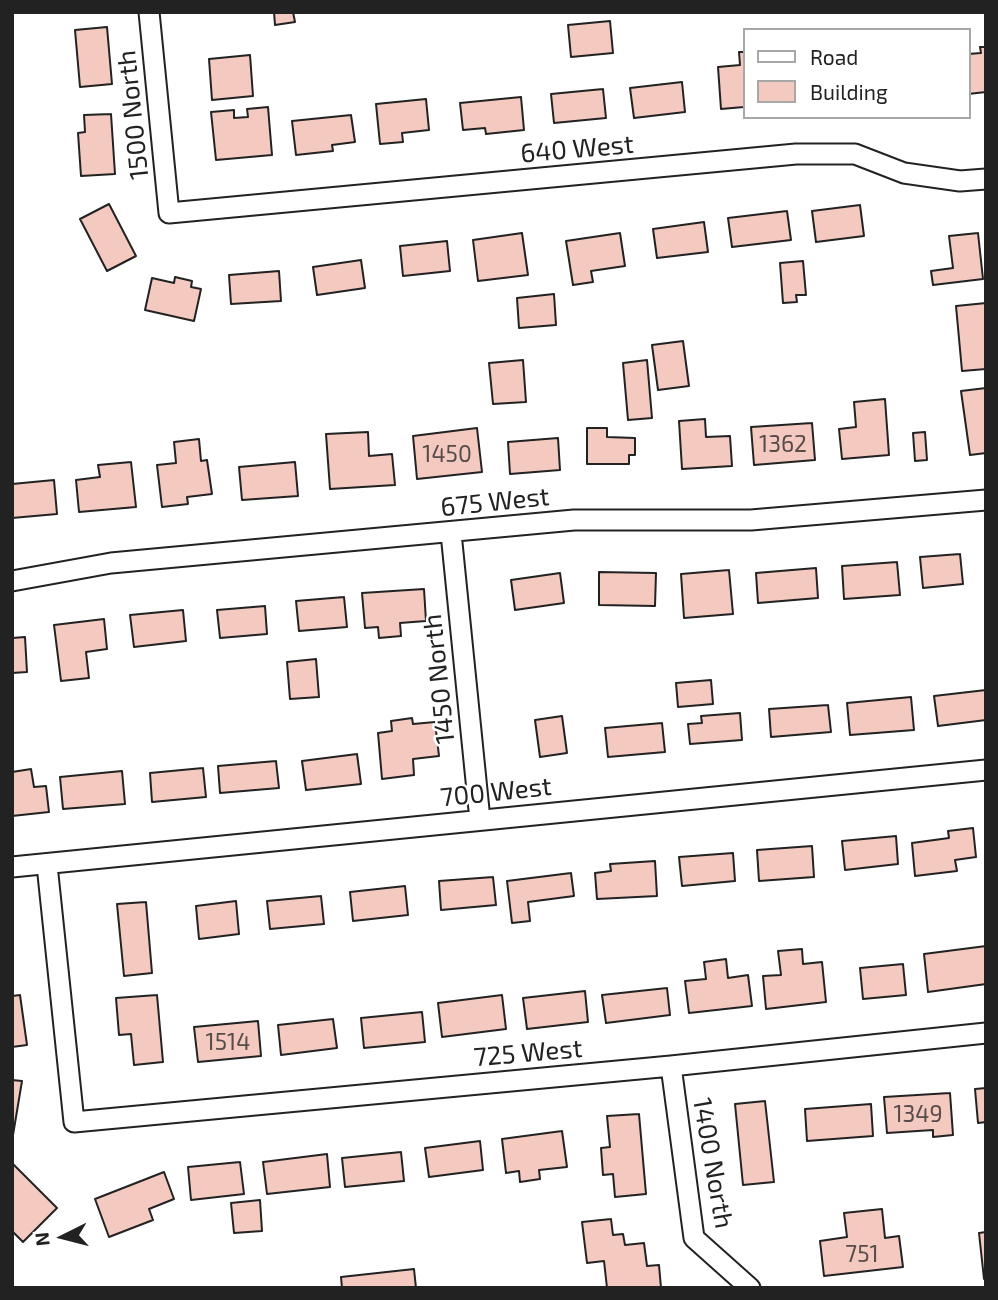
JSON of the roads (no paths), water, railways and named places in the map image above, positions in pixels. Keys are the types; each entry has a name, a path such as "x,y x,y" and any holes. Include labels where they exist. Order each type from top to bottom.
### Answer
{"street":[{"name":"1500 North","path":"149,12 169,213"},
{"name":"640 West","path":"169,213 796,154 855,154 904,173 960,181 986,179"},
{"name":"675 West","path":"12,581 111,563 574,520 751,520 986,500"},
{"name":"1450 North","path":"451,533 480,820"},
{"name":"700 West","path":"12,867 986,770"},
{"name":"725 West","path":"47,864 74,1122 671,1066 986,1033"},
{"name":"1400 North","path":"671,1066 694,1238 750,1288"}]}
